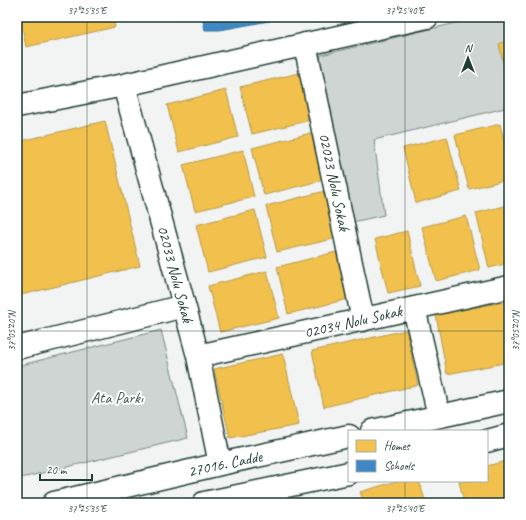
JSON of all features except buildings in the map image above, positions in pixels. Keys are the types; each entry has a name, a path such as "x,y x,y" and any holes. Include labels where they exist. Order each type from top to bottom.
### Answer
{"street":[{"path":"17,106 124,85 427,17"},
{"name":"02023 Nolu Sokak","path":"304,44 363,320"},
{"name":"02033 Nolu Sokak","path":"124,85 198,356 220,464"},
{"name":"02034 Nolu Sokak","path":"198,356 509,287"},
{"path":"17,348 184,306"},
{"path":"414,308 439,416"},
{"path":"376,430 509,401"},
{"path":"488,441 509,435"},
{"name":"27016. Cadde","path":"54,503 220,464 348,436"},
{"path":"207,503 348,473"}],"green space":[{"path":"481,17 509,17 509,107 374,140 384,215 348,223 318,74 321,55"},
{"name":"Ata Parkı","path":"161,330 188,438 17,479 17,366"}]}
